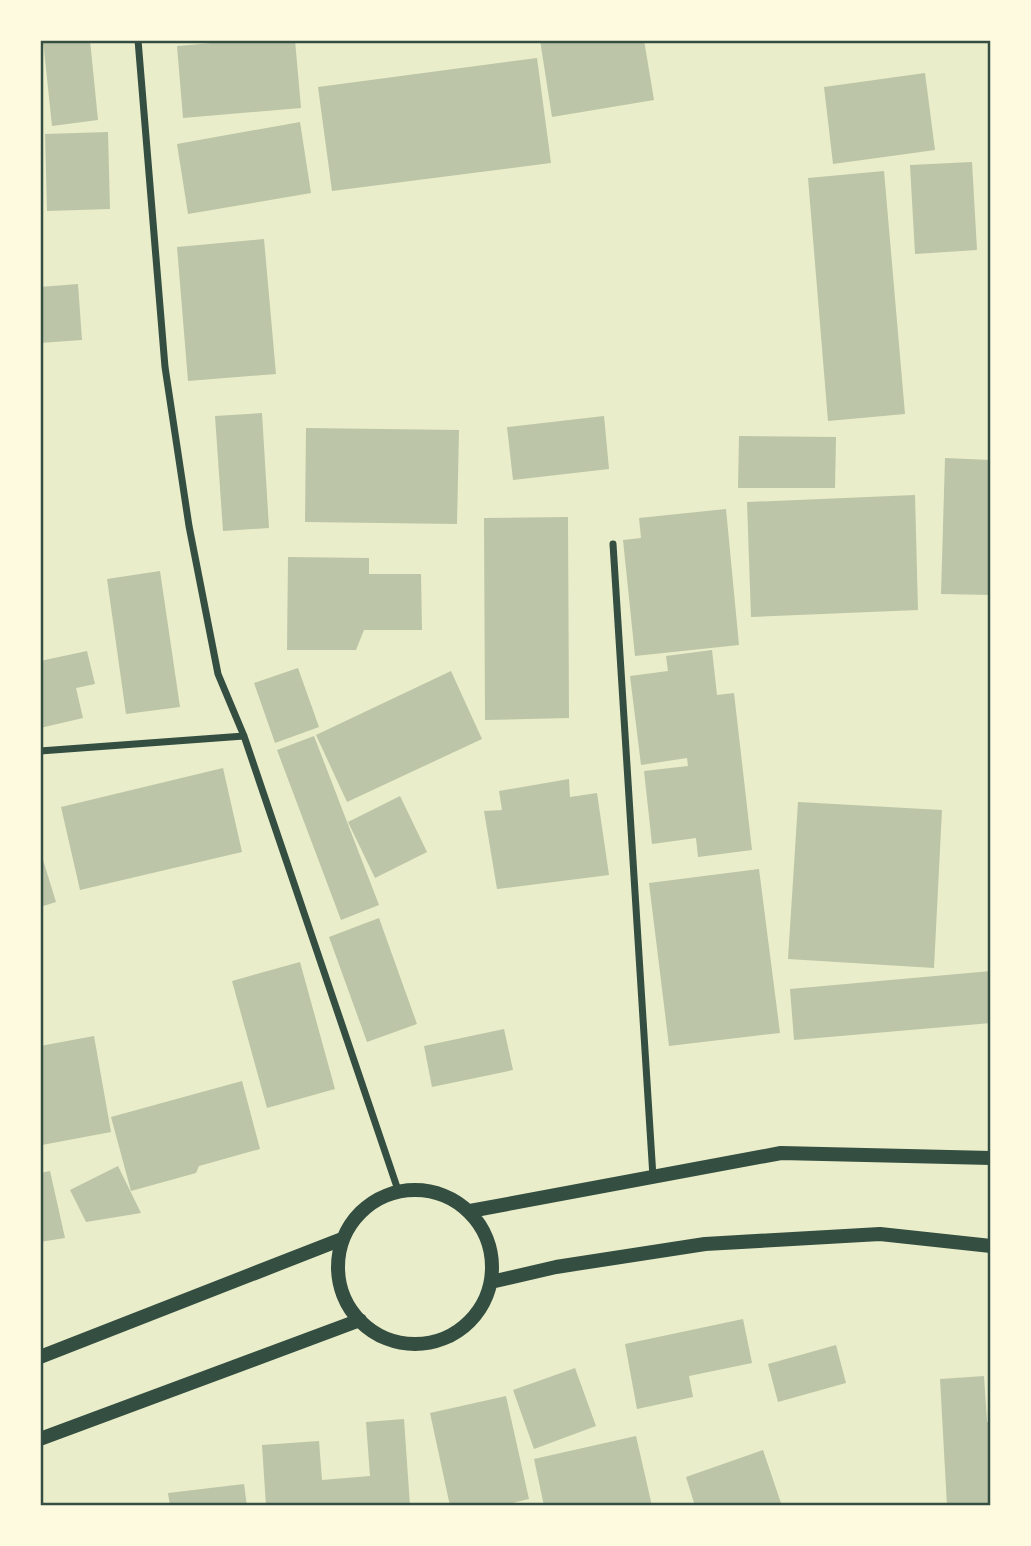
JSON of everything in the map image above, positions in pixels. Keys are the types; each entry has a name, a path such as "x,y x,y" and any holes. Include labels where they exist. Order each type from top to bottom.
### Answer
{"main road":[{"path":"470,1211 781,1153 991,1158"},
{"path":"424,1189 448,1196 470,1211 485,1232 492,1256 491,1282 482,1307 466,1327 443,1340 417,1345 392,1342 370,1331 352,1312 341,1290 338,1265 342,1239 355,1217 374,1200 398,1190 424,1189"},
{"path":"491,1282 556,1267 705,1244 880,1234 991,1246"},
{"path":"40,1357 342,1239"},
{"path":"40,1439 360,1320"}],"street":[{"path":"138,40 165,367 185,499 218,674 244,736 398,1190"},
{"path":"613,544 653,1177"},
{"path":"40,751 244,736"}],"building":[{"path":"43,40 90,40 98,120 52,126"},
{"path":"247,40 295,40 301,108 183,118 177,46"},
{"path":"540,40 644,40 654,100 552,117"},
{"path":"537,58 551,163 332,191 318,87"},
{"path":"925,73 935,150 833,164 824,87"},
{"path":"300,122 311,193 188,214 177,144"},
{"path":"108,132 110,209 47,211 45,134"},
{"path":"972,162 977,250 915,254 910,165"},
{"path":"884,171 905,414 828,421 808,178"},
{"path":"264,239 276,374 188,381 177,247"},
{"path":"78,284 82,340 40,343 40,287"},
{"path":"262,413 269,528 223,531 215,416"},
{"path":"604,416 609,469 513,480 507,427"},
{"path":"306,428 459,430 457,524 305,522"},
{"path":"739,436 836,437 835,488 738,488"},
{"path":"945,458 991,460 991,595 941,594"},
{"path":"915,495 918,610 751,617 747,502"},
{"path":"726,509 739,645 635,656 623,540 641,538 639,518"},
{"path":"568,517 569,718 485,720 484,518"},
{"path":"288,557 369,558 369,574 421,574 422,630 364,630 356,650 287,650"},
{"path":"160,571 180,707 126,714 107,579"},
{"path":"712,650 717,695 734,693 752,850 698,857 696,838 652,844 644,771 688,766 687,758 641,765 630,676 668,671 666,656"},
{"path":"87,651 95,684 76,688 83,718 40,728 40,661"},
{"path":"298,668 319,727 275,743 254,683"},
{"path":"451,671 482,739 347,802 316,735"},
{"path":"314,736 379,905 341,920 277,750"},
{"path":"223,768 242,852 80,890 61,807"},
{"path":"569,779 570,797 597,793 609,875 497,889 484,811 502,810 499,791"},
{"path":"400,796 427,852 375,878 348,822"},
{"path":"798,802 942,810 934,968 788,959"},
{"path":"40,850 56,902 40,907"},
{"path":"759,869 780,1033 669,1046 649,883"},
{"path":"379,918 417,1024 367,1042 329,937"},
{"path":"300,962 335,1089 267,1108 232,981"},
{"path":"991,971 991,1023 794,1040 790,989"},
{"path":"504,1029 513,1070 432,1087 424,1046"},
{"path":"94,1036 111,1132 42,1145 40,1046"},
{"path":"242,1081 260,1149 199,1166 196,1173 131,1191 111,1117"},
{"path":"118,1166 141,1213 86,1222 70,1190"},
{"path":"50,1171 65,1238 40,1242 40,1173"},
{"path":"743,1319 752,1363 689,1376 693,1397 637,1409 625,1344"},
{"path":"836,1345 846,1383 778,1402 768,1364"},
{"path":"575,1368 596,1426 534,1449 513,1390"},
{"path":"984,1376 987,1422 991,1422 991,1506 947,1506 940,1379"},
{"path":"506,1396 529,1499 499,1506 450,1506 430,1413"},
{"path":"404,1419 410,1506 266,1506 262,1445 319,1441 322,1480 370,1476 366,1422"},
{"path":"636,1436 652,1506 544,1506 534,1459"},
{"path":"763,1450 782,1506 695,1506 686,1477"},
{"path":"244,1484 247,1506 170,1506 168,1493"}]}
